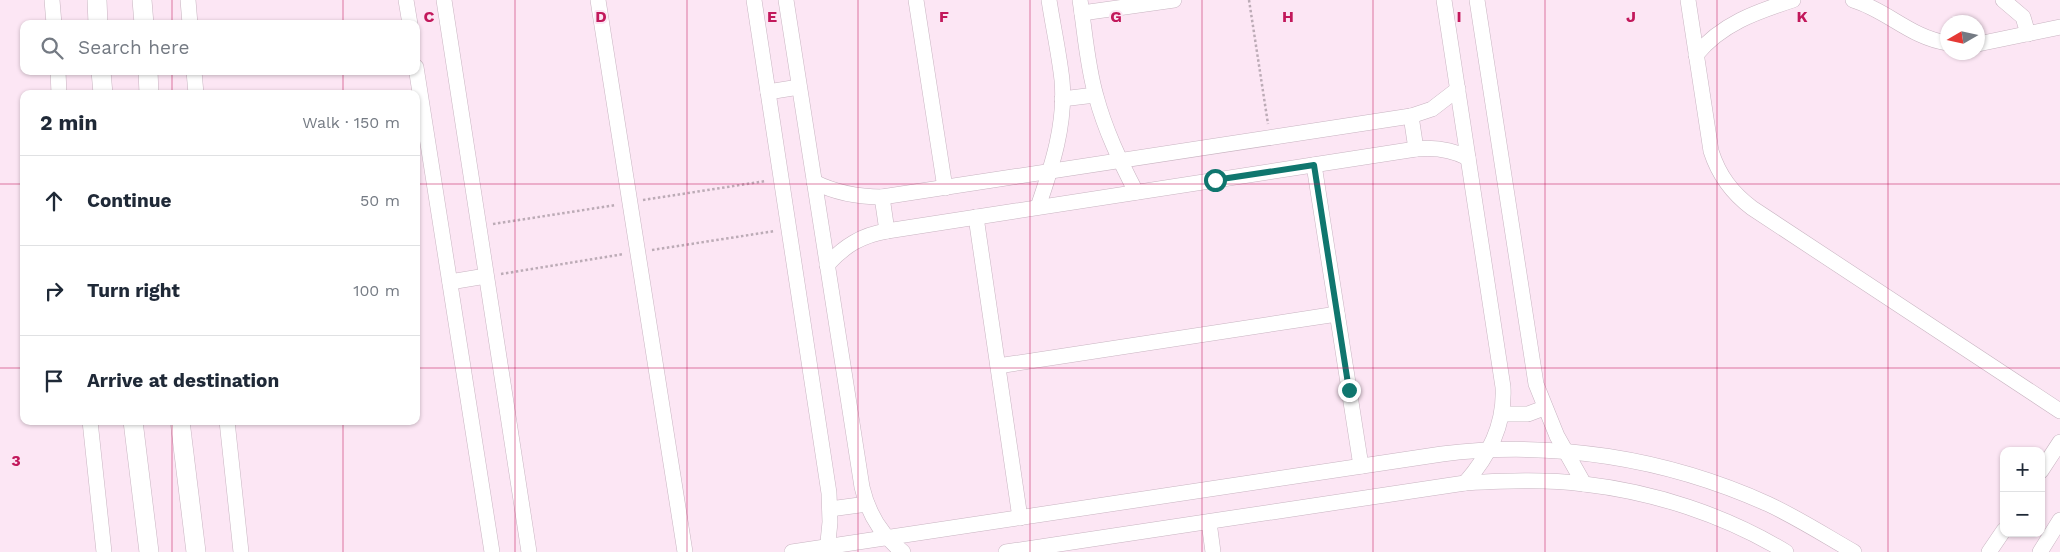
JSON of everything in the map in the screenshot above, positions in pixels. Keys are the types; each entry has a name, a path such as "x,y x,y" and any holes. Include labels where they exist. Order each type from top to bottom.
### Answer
{"main road":[{"path":"97,0 98,20"},
{"path":"142,0 144,20"},
{"path":"102,75 103,90"},
{"path":"148,75 149,90"},
{"path":"133,425 149,552"},
{"path":"180,425 196,552"}],"street":[{"path":"52,0 54,20"},
{"path":"188,0 190,20"},
{"path":"406,0 409,20"},
{"path":"444,0 530,550"},
{"path":"598,0 684,552"},
{"path":"754,0 830,509 828,549"},
{"path":"786,0 862,487 873,516 888,538 903,552"},
{"path":"916,0 945,188"},
{"path":"1038,207 1051,171 1058,136 1062,100 1062,80 1049,0"},
{"path":"1136,192 1106,128 1096,95 1081,7 1174,0"},
{"path":"1444,0 1503,387 1502,414 1489,449 1482,462 1465,483"},
{"path":"1477,0 1536,384 1544,408 1564,450 1584,484"},
{"path":"1688,0 1711,151 1722,178 1741,200 2060,411"},
{"path":"1696,54 1711,38 1733,23 1792,0"},
{"path":"1853,0 1870,7 1918,36 1940,42"},
{"path":"2003,0 2023,17 2028,34"},
{"path":"1985,43 2060,27"},
{"path":"58,75 59,90"},
{"path":"194,75 196,90"},
{"path":"417,75 420,90"},
{"path":"768,92 799,87"},
{"path":"814,182 854,196 882,197 945,188 1411,116 1432,109 1458,89"},
{"path":"420,92 492,552"},
{"path":"1062,100 1096,95"},
{"path":"1411,116 1416,149"},
{"path":"827,265 844,248 854,242 876,233 887,231 1416,149 1448,150 1468,158"},
{"path":"1314,165 1361,466"},
{"path":"882,197 887,231"},
{"path":"976,217 1020,518"},
{"path":"450,282 486,276"},
{"path":"998,366 1338,314"},
{"path":"1502,414 1528,414 1544,408"},
{"path":"90,425 104,552"},
{"path":"227,425 241,552"},
{"path":"2045,465 2060,442"},
{"path":"792,552 828,549 888,538 1361,466 1489,449 1564,450 1638,461 1704,479 1768,504 1799,519 1854,552"},
{"path":"1006,552 1465,483 1545,481 1584,484 1655,498 1701,512 1738,527 1786,552"},
{"path":"830,509 867,504"},
{"path":"1209,522 1213,552"},
{"path":"2040,552 2051,527"},
{"path":"1989,552 2000,536"}],"path":[{"path":"1249,0 1270,138"}],"route":[{"path":"1215,180 1314,165 1349,390"}]}
